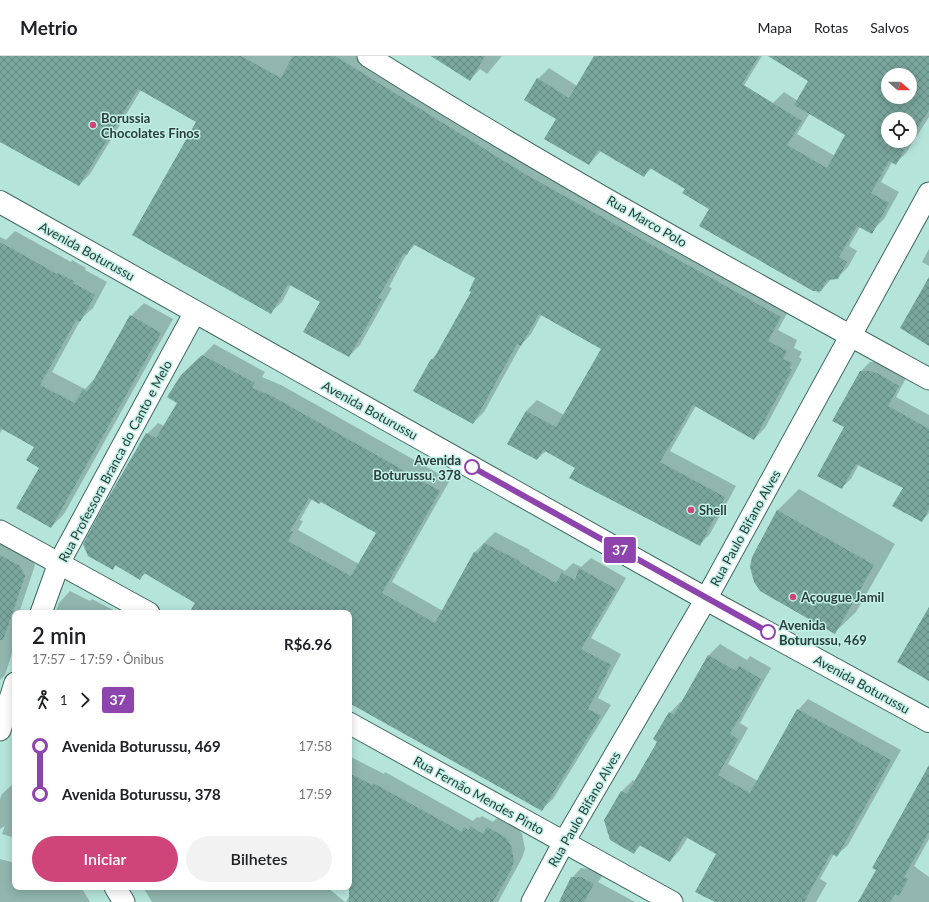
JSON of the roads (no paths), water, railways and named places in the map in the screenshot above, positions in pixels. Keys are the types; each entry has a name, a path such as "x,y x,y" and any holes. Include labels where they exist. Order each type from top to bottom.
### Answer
{"main road":[{"name":"Avenida Boturussu","path":"0,202 706,598 929,721"}],"street":[{"name":"Rua Marco Polo","path":"368,56 455,111 929,379"},
{"name":"Rua Paulo Bifano Alves","path":"532,902 564,842 706,598 852,336 929,193"},
{"name":"Rua Professora Branca do Canto e Melo","path":"42,610 59,563 195,312"},
{"path":"0,531 144,610"},
{"path":"0,730 11,711"},
{"name":"Rua Fernão Mendes Pinto","path":"352,725 672,902"},
{"path":"117,890 124,902"}],"place":[{"name":"Borussia Chocolates Finos","path":"93,125"},
{"name":"Avenida Boturussu, 378","path":"472,467"},
{"name":"Shell","path":"691,510"},
{"name":"Açougue Jamil","path":"793,597"},
{"name":"Avenida Boturussu, 469","path":"768,632"}]}
